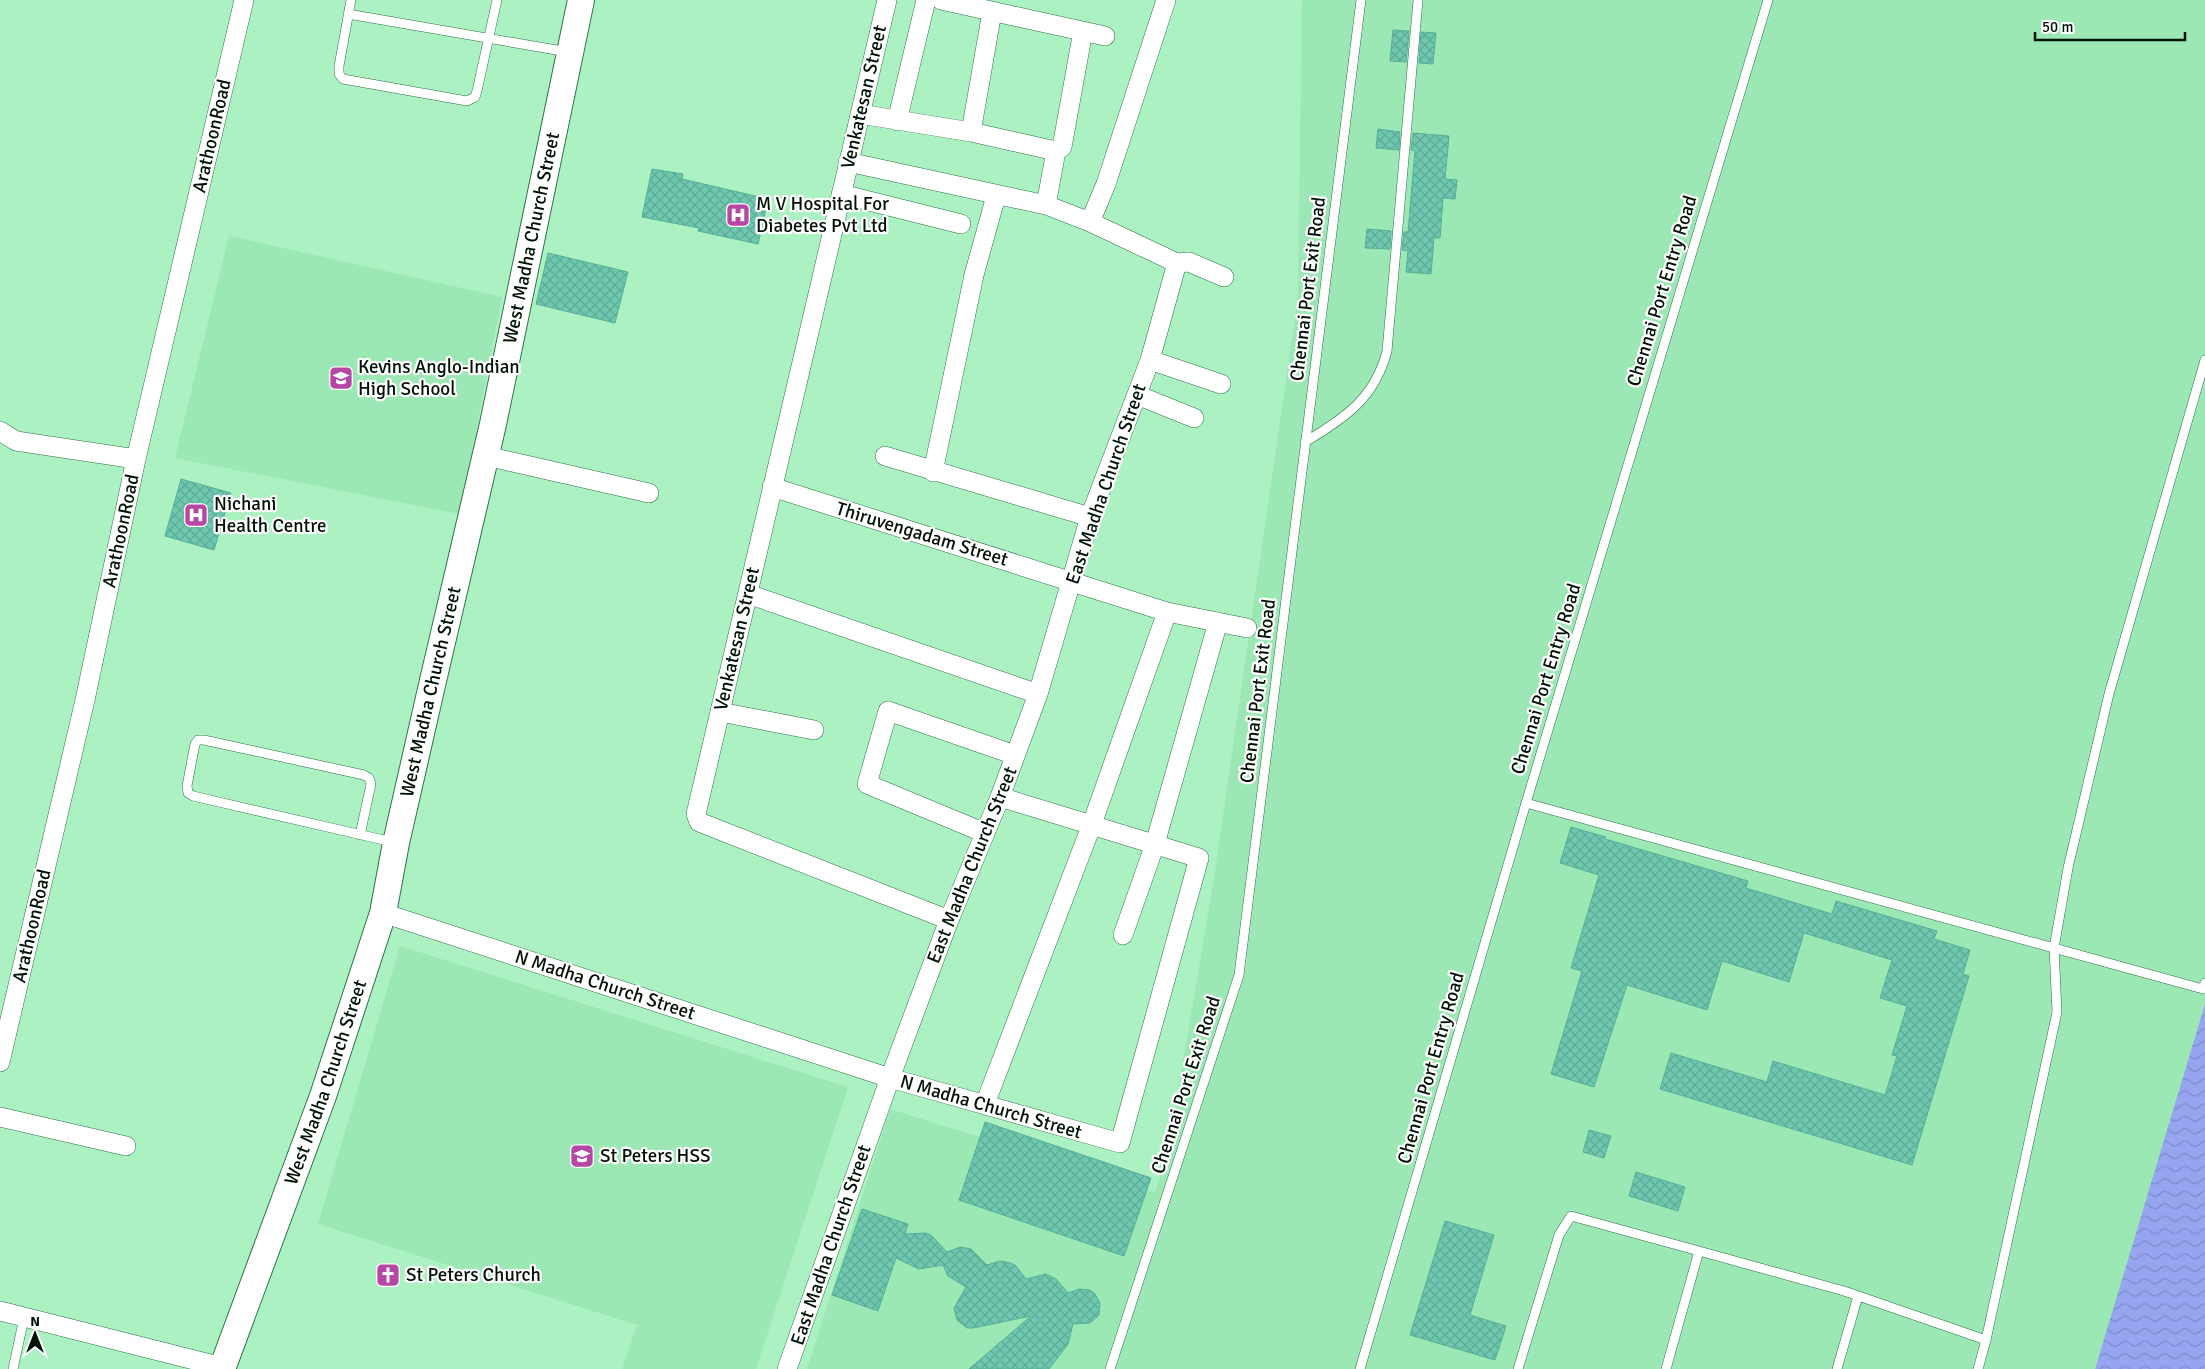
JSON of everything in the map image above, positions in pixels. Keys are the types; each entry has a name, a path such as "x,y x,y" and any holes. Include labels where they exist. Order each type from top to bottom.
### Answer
{"main road":[{"name":"West Madha Church Street","path":"222,1368 323,1096 384,914 396,843 486,456 581,0"}],"street":[{"name":"ArathoonRoad","path":"0,1062 85,700 136,459 244,0"},
{"name":"Venkatesan Street","path":"887,0 696,814 699,822 949,920"},
{"path":"896,121 926,0"},
{"path":"942,0 1105,36"},
{"path":"1090,222 1106,184 1166,0"},
{"path":"971,132 992,12"},
{"path":"1046,206 1056,151 1062,147 1083,31"},
{"path":"860,114 971,132 1056,151"},
{"path":"848,162 1046,206 1090,222 1177,263 1189,262 1224,277"},
{"name":"Venkatesan Street","path":"841,194 961,224"},
{"path":"933,472 974,274 996,196"},
{"name":"East Madha Church Street","path":"787,1369 890,1078 949,920 1000,797 1038,694 1090,518 1150,360 1177,263"},
{"name":"East Madha Church Street","path":"1150,360 1221,384"},
{"path":"1137,395 1194,418"},
{"path":"0,431 16,442 136,459"},
{"path":"486,456 649,493"},
{"path":"885,456 1090,518"},
{"name":"Thiruvengadam Street","path":"772,487 1071,580 1167,612 1247,628"},
{"path":"748,594 1038,694"},
{"path":"985,1104 1092,824 1167,612"},
{"path":"1123,935 1155,844 1218,622"},
{"path":"985,833 867,784 888,711 1015,755"},
{"path":"720,712 814,730"},
{"name":"N Madha Church Street","path":"384,914 890,1078 1120,1144 1199,858 1000,797"},
{"path":"0,1117 126,1146"},
{"path":"0,1312 222,1368"}],"lane":[{"path":"351,0 339,74 343,79 362,84 471,100 477,91 497,0"},
{"name":"Chennai Port Exit Road","path":"1110,1369 1239,975 1361,0"},
{"path":"1306,442 1338,422 1357,406 1380,372 1387,350 1418,0"},
{"name":"Chennai Port Entry Road","path":"1360,1369 1526,803 1768,0"},
{"path":"348,14 571,52"},
{"path":"1978,1369 1986,1340 2057,1012 2054,948 2068,868 2109,694 2205,360"},
{"path":"360,835 371,784 369,778 364,775 204,740 198,740 195,744 187,786 188,793 192,796 360,835 396,843"},
{"path":"1526,803 2203,989 2205,983"},
{"path":"1518,1369 1559,1235 1571,1216 1858,1296 1986,1340"},
{"path":"1666,1369 1699,1251"},
{"path":"1837,1369 1858,1296"},
{"path":"13,1369 24,1318"}],"shaded area":[{"path":"1302,0 2205,0 2205,1004 2095,1369 807,1369 890,1109 1155,1192 1167,1156 1214,878 1298,297"},
{"name":"Kevins Anglo-Indian High School","path":"229,236 502,297 460,514 175,458"},
{"name":"St Peters HSS","path":"400,946 848,1087 756,1369 622,1369 637,1325 318,1224"}],"water":[{"path":"2205,1004 2205,1369 2095,1369"}],"building":[{"path":"1393,30 1409,31 1406,62 1390,61"},
{"path":"1421,32 1436,33 1433,64 1419,63"},
{"path":"1378,129 1400,132 1399,150 1376,148"},
{"path":"1413,133 1449,136 1445,179 1457,180 1455,199 1443,198 1440,238 1434,238 1431,274 1406,272 1408,251 1402,250 1404,232 1408,232 1415,151 1411,150"},
{"path":"652,169 683,174 682,179 768,199 758,244 698,231 699,228 642,217"},
{"path":"1367,229 1391,231 1390,249 1365,248"},
{"path":"548,253 628,272 615,323 536,304"},
{"path":"181,479 231,493 214,550 165,536"},
{"path":"1571,827 1606,837 1605,839 1748,881 1746,888 1832,914 1836,901 1937,931 1934,939 1970,950 1963,974 1969,976 1912,1165 1660,1089 1671,1053 1767,1082 1773,1061 1885,1095 1897,1056 1892,1055 1907,1006 1880,998 1892,960 1804,933 1789,982 1722,961 1707,1010 1627,985 1594,1087 1551,1074 1582,971 1571,968 1599,875 1560,863"},
{"path":"985,1122 1151,1178 1124,1256 959,1200"},
{"path":"1589,1130 1611,1136 1604,1158 1583,1152"},
{"path":"1636,1172 1685,1187 1678,1211 1629,1196"},
{"path":"862,1209 908,1224 905,1234 926,1233 931,1235 947,1252 960,1247 971,1249 987,1265 1000,1261 1011,1263 1016,1266 1026,1279 1046,1274 1056,1279 1068,1293 1079,1289 1090,1290 1095,1294 1100,1303 1099,1315 1090,1323 1073,1324 1068,1344 1049,1369 969,1369 1031,1316 967,1328 957,1320 954,1308 966,1287 948,1276 943,1265 919,1269 896,1258 878,1311 832,1295"},
{"path":"1445,1221 1494,1235 1470,1315 1506,1326 1495,1360 1410,1335"}],"place":[{"name":"M V Hospital For Diabetes Pvt Ltd","path":"738,215"},
{"name":"Kevins Anglo-Indian High School","path":"341,378"},
{"name":"Nichani Health Centre","path":"196,515"},
{"name":"St Peters HSS","path":"582,1156"},
{"name":"St Peters Church","path":"388,1275"}]}
